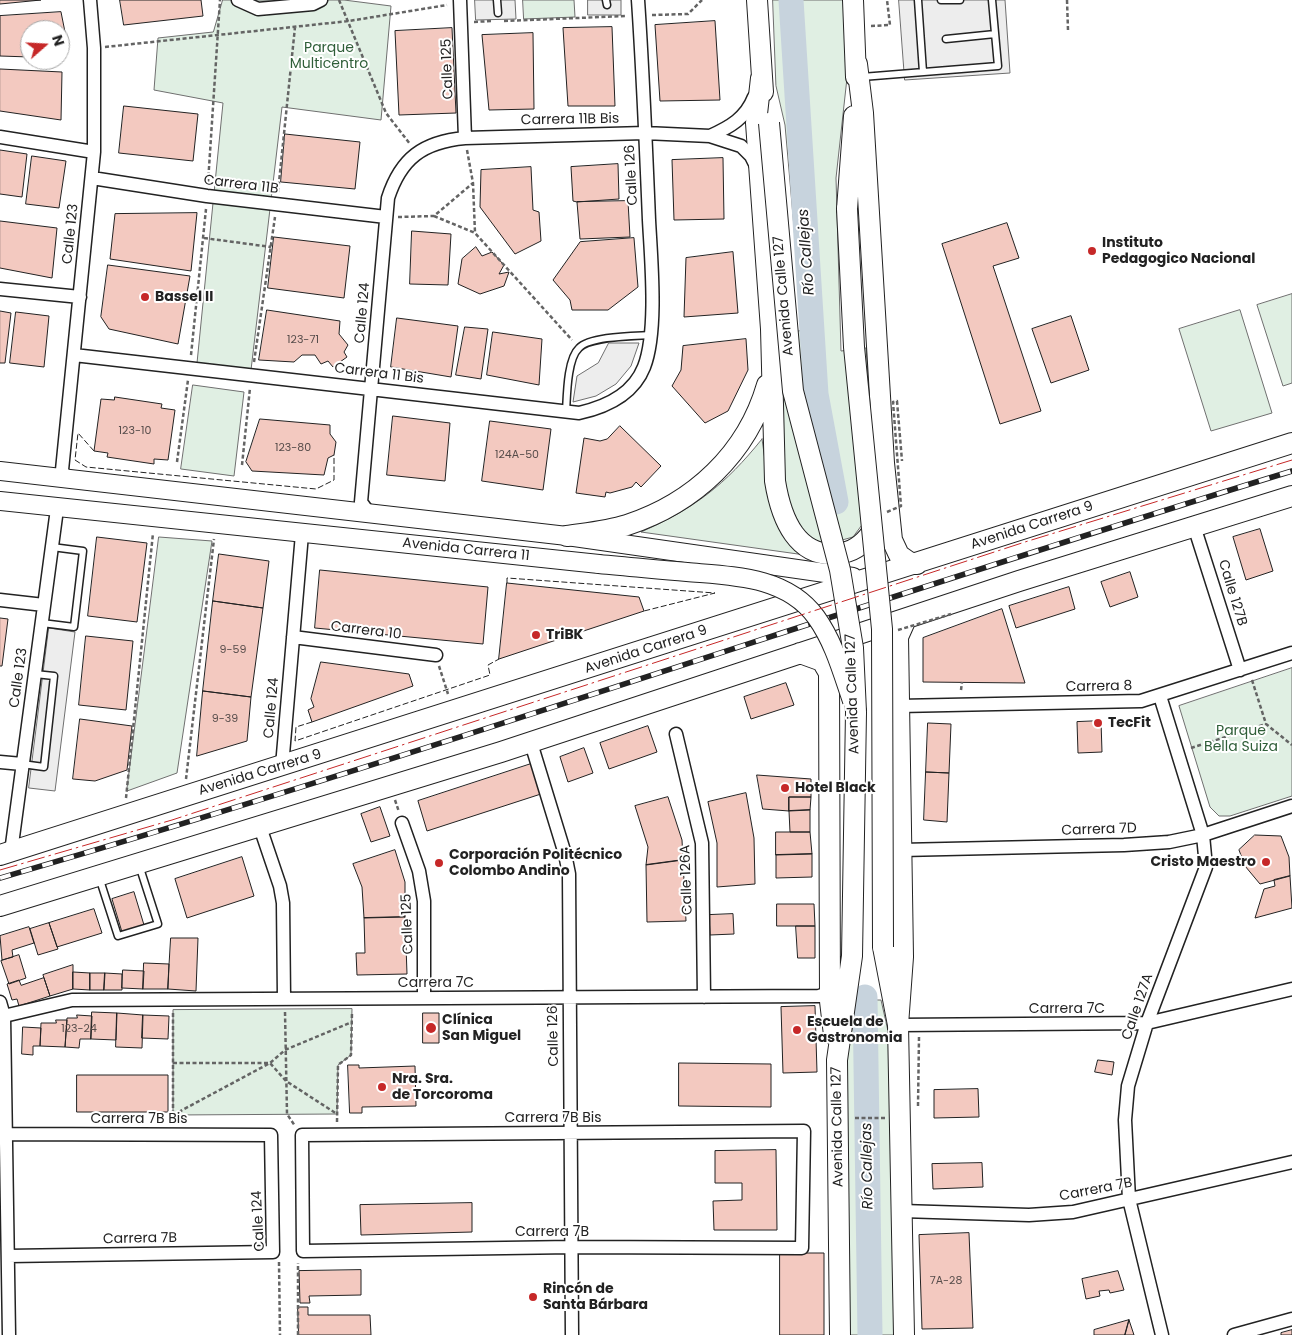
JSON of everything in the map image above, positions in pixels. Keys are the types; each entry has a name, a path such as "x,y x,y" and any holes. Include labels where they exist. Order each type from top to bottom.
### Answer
{"main road":[{"name":"Avenida Calle 127","path":"757,0 761,78 769,123 793,391 840,570 853,648 856,712 852,956 837,1060 840,1335"},
{"name":"Avenida Calle 127","path":"853,0 857,73 847,209 855,356 882,628 883,947 898,1025 904,1335"},
{"path":"857,73 868,174 893,462 893,544 903,558 918,564"},
{"path":"761,78 756,123 770,329 775,481 778,500 785,520 799,541 818,553 832,555 846,553 863,543 876,522 893,462"},
{"path":"567,536 625,526 652,516 678,502 701,486 722,466 740,443 755,418 771,369"},
{"name":"Avenida Carrera 9","path":"5,853 918,564 1072,512 1292,443"},
{"name":"Avenida Carrera 11","path":"0,471 360,509 870,579"},
{"path":"0,906 531,743 800,653 899,625 1194,526 1292,496"},
{"name":"Avenida Carrera 11","path":"0,501 57,509 750,578 776,586 803,604 815,615 825,630 837,657 856,712"},
{"path":"898,1025 903,957 899,625"},
{"path":"800,653 822,661 829,673 830,993 837,1060"}],"street":[{"name":"Calle 123","path":"61,476 94,152 94,48 90,0"},
{"path":"238,0 258,9 313,4 321,0"},
{"name":"Calle 126","path":"638,0 651,274 649,349"},
{"name":"Calle 125","path":"460,2 465,138"},
{"name":"Carrera 11B Bis","path":"710,136 728,128 743,116 750,107 761,78"},
{"name":"Carrera 11B Bis","path":"432,144 465,138 645,133 710,136 742,146 751,156 759,173"},
{"path":"0,137 94,152"},
{"name":"Calle 124","path":"360,509 388,198 394,181 404,165 417,152 432,144"},
{"name":"Carrera 11B","path":"92,178 207,196 386,217"},
{"path":"0,288 80,298"},
{"name":"Carrera 11 Bis","path":"74,355 579,413 599,409 617,400 632,386 644,368 649,349"},
{"name":"Calle 123","path":"5,853 22,764 57,509"},
{"name":"Calle 127B","path":"1194,526 1240,670"},
{"name":"Calle 124","path":"282,766 302,534"},
{"path":"0,600 44,605"},
{"name":"Carrera 10","path":"293,636 436,655"},
{"name":"Carrera 8","path":"899,706 1142,701 1292,653"},
{"name":"Calle 127A","path":"1160,696 1203,835 1206,867 1147,1023 1128,1086 1125,1120 1129,1199 1162,1335"},
{"name":"Calle 126A","path":"676,734 702,843 704,997"},
{"name":"Calle 126","path":"531,743 565,854 569,874 568,997 572,1335"},
{"path":"0,762 22,764"},
{"name":"Carrera 7D","path":"901,850 1124,845 1175,841 1203,835 1292,806"},
{"name":"Calle 125","path":"402,823 419,871 424,900 424,998"},
{"path":"260,827 280,886 283,903 284,998"},
{"path":"830,993 842,983 852,956"},
{"name":"Carrera 7C","path":"898,1025 1147,1023 1292,990"},
{"name":"Carrera 7C","path":"2,1016 72,1000 819,996 830,993"},
{"path":"0,1002 6,1134 9,1335"},
{"name":"Carrera 7B Bis","path":"303,1250 302,1135 804,1131 802,1248"},
{"name":"Carrera 7B Bis","path":"6,1134 272,1135"},
{"name":"Calle 124","path":"272,1135 273,1252"},
{"name":"Carrera 7B","path":"902,1211 1044,1214 1073,1212 1292,1162"},
{"name":"Carrera 7B","path":"303,1250 572,1247 802,1248"},
{"name":"Carrera 7B","path":"8,1256 273,1252"},
{"path":"1234,1335 1292,1320"}],"lane":[{"path":"497,0 498,13"},
{"path":"918,0 923,72"},
{"path":"941,0 960,0"},
{"path":"857,73 923,72 998,66 992,0"},
{"path":"946,38 995,34"},
{"path":"566,412 572,358 579,347 596,341 650,335"},
{"path":"42,623 74,627 83,552 52,548"},
{"path":"22,764 44,767 54,676 35,674"},
{"path":"99,876 118,936 158,924 139,864"}],"path":[{"path":"177,462 190,368 204,238 220,0"},
{"path":"339,0 386,113 417,152"},
{"path":"461,22 688,14 702,0"},
{"path":"888,0 890,25"},
{"path":"1067,0 1068,30"},
{"path":"94,48 349,21 460,2"},
{"path":"242,465 252,375 277,204 295,27"},
{"path":"465,138 473,183 475,233"},
{"path":"434,216 473,183"},
{"path":"386,217 434,216 475,233 579,347"},
{"path":"204,238 271,247"},
{"path":"883,514 901,506 893,402 897,402 893,462 905,506"},
{"path":"124,815 156,519"},
{"path":"184,796 216,525"},
{"path":"899,625 951,614"},
{"path":"436,655 453,711"},
{"path":"1252,680 1266,724 1292,745"},
{"path":"962,682 962,690"},
{"path":"1191,748 1266,724"},
{"path":"390,786 402,823"},
{"path":"284,998 286,1114"},
{"path":"172,1000 173,1134"},
{"path":"172,1115 270,1063 285,1050 352,1022 351,1055 338,1065 337,1114 286,1081 270,1063 173,1063"},
{"path":"850,1118 892,1118"},
{"path":"298,1335 298,1263 303,1250"},
{"name":"Calle 124","path":"273,1252 280,1266 280,1335"}],"green space":[{"name":"Parque Multicentro","path":"223,0 344,0 391,6 381,120 282,107 251,370 197,363 223,103 154,90 158,38 213,32"},
{"path":"523,0 574,0 575,17 524,19"},
{"path":"773,0 846,0 847,78 836,178 841,351 866,348 876,488 867,518 853,537 824,545 804,532 792,518 784,498 781,478 779,427 780,335 803,330 785,125 776,86"},
{"path":"1292,294 1292,383 1283,386 1257,305"},
{"path":"1240,310 1272,413 1211,431 1179,329"},
{"path":"193,385 244,392 234,476 181,469"},
{"path":"762,439 772,509 805,555 641,532 677,514 708,494 735,470"},
{"path":"159,537 212,541 177,773 127,791"},
{"name":"Parque Bella Suiza","path":"1292,668 1292,796 1230,816 1219,816 1210,807 1179,706"},
{"path":"860,1000 881,1000 888,1031 898,1335 847,1335 846,1054"},
{"path":"352,1009 351,1055 338,1065 337,1114 173,1115 173,1010"}],"shaded area":[{"path":"475,0 515,0 516,19 476,20"},
{"path":"588,0 621,0 621,15 588,15"},
{"path":"899,0 1005,0 1010,73 905,80"},
{"path":"609,343 639,343 631,366 616,384 596,396 573,402 577,376 598,363"},
{"path":"49,628 75,632 55,791 29,788"}],"building":[{"path":"0,0 41,0 0,4"},
{"path":"120,0 201,0 203,16 124,25"},
{"path":"61,12 63,20 20,20 20,57 0,56 0,16"},
{"path":"715,21 720,100 660,101 655,25"},
{"path":"612,27 615,106 568,106 563,28"},
{"path":"452,28 456,113 399,115 395,31"},
{"path":"533,33 534,109 489,110 482,35"},
{"path":"0,69 62,72 61,120 0,111"},
{"path":"124,106 198,114 193,161 119,153"},
{"path":"285,134 360,142 355,189 281,182"},
{"path":"0,150 27,154 22,197 0,194"},
{"path":"32,156 66,161 59,208 26,204"},
{"path":"723,158 724,219 674,220 672,160"},
{"path":"618,164 619,199 573,201 571,167"},
{"path":"531,167 533,210 539,212 541,241 515,254 480,207 481,170"},
{"path":"628,201 630,237 580,239 577,202"},
{"path":"197,213 191,271 110,259 115,214"},
{"path":"0,221 57,228 52,278 0,268"},
{"path":"1007,223 1019,258 993,266 1041,411 1000,424 942,244"},
{"path":"412,231 451,234 448,285 410,284"},
{"path":"274,237 350,246 344,298 268,288"},
{"path":"634,238 638,287 608,310 572,310 570,300 553,280 580,242"},
{"path":"476,247 482,256 492,252 504,265 499,274 509,272 504,286 480,294 458,284 462,259"},
{"path":"733,252 738,313 684,317 686,258"},
{"name":"Bassel II","path":"108,265 190,276 178,344 109,329 101,317"},
{"path":"267,310 340,321 339,334 348,345 344,352 347,357 333,367 328,361 321,364 315,355 302,355 294,362 259,360"},
{"path":"0,311 11,313 5,363 0,363"},
{"path":"16,312 49,316 44,367 10,363"},
{"path":"1071,316 1089,370 1051,383 1032,329"},
{"path":"397,318 458,326 451,377 391,367"},
{"path":"465,327 488,329 481,379 456,375"},
{"path":"493,332 542,339 539,385 487,375"},
{"path":"746,339 748,370 728,411 705,423 672,386 681,370 683,346"},
{"path":"115,397 162,404 161,408 175,410 168,460 154,459 154,464 107,457 108,453 94,451 101,399 114,400"},
{"path":"393,416 450,423 445,481 387,475"},
{"path":"260,419 330,425 330,434 336,442 334,455 328,458 324,475 252,471 246,462"},
{"path":"490,421 551,429 543,490 482,481"},
{"path":"620,426 661,466 641,487 636,482 632,487 610,493 606,492 605,497 576,493 584,438 600,441 607,439"},
{"path":"1260,529 1273,571 1246,580 1233,537"},
{"path":"97,537 147,543 137,622 88,616"},
{"path":"219,554 269,561 263,608 213,601"},
{"path":"320,570 488,587 483,644 315,628"},
{"path":"1130,572 1138,597 1110,607 1101,582"},
{"name":"TriBK","path":"507,583 639,597 644,611 499,659"},
{"path":"1069,587 1075,609 1016,628 1009,606"},
{"path":"213,601 263,608 251,697 203,691"},
{"path":"1002,609 1025,683 923,682 923,638"},
{"path":"0,618 8,619 2,666 0,666"},
{"path":"86,636 133,641 126,710 79,705"},
{"path":"321,662 409,674 413,686 312,722 308,710 314,707 311,699"},
{"path":"786,683 794,705 751,719 744,697"},
{"path":"203,691 251,697 247,741 197,756"},
{"path":"80,719 132,726 127,770 95,781 73,779"},
{"path":"1101,721 1102,752 1078,753 1077,722"},
{"path":"928,723 951,724 949,773 926,772"},
{"path":"648,726 657,752 609,769 600,743"},
{"path":"584,748 593,773 568,782 560,757"},
{"path":"534,763 544,793 427,831 418,801"},
{"path":"926,772 949,773 947,822 924,820"},
{"name":"Hotel Black","path":"757,775 811,779 811,797 789,797 789,811 763,809"},
{"path":"746,793 754,838 755,884 717,887 717,843 708,802"},
{"path":"668,797 682,840 683,860 646,865 648,847 635,806"},
{"path":"789,797 811,797 810,810 789,811"},
{"path":"380,807 390,836 371,842 361,814"},
{"path":"810,810 810,832 790,832 789,811"},
{"path":"776,832 810,832 812,854 776,855"},
{"name":"Cristo Maestro","path":"1255,835 1281,836 1289,857 1290,876 1260,884 1245,866 1239,850"},
{"path":"395,850 405,882 405,917 364,918 362,887 353,864"},
{"path":"812,854 812,877 776,878 776,855"},
{"path":"242,857 254,896 187,918 175,879"},
{"path":"683,860 686,921 647,922 646,865"},
{"path":"1290,876 1292,908 1255,918 1264,889 1275,886 1274,880"},
{"path":"134,892 144,925 122,932 112,899"},
{"path":"777,904 814,904 815,926 777,926"},
{"path":"94,909 102,933 57,947 49,923"},
{"path":"733,914 734,934 710,935 709,915"},
{"path":"405,917 407,974 357,975 356,953 365,953 364,918"},
{"path":"49,923 58,949 38,955 30,929"},
{"path":"796,926 815,926 815,958 798,958"},
{"path":"29,927 34,943 12,950 13,957 2,960 0,936"},
{"path":"171,938 198,938 196,991 168,989"},
{"path":"19,955 26,978 9,984 1,961"},
{"path":"144,963 169,964 168,989 143,989"},
{"path":"73,965 73,989 50,996 43,975"},
{"path":"123,970 144,971 143,989 122,988"},
{"path":"73,972 90,973 90,990 73,989"},
{"path":"90,973 105,973 104,990 90,990"},
{"path":"105,973 122,974 122,990 104,990"},
{"path":"44,978 50,996 19,1006 17,999 12,1000 7,984 19,980 21,985"},
{"path":"815,1006 817,1072 783,1073 781,1007"},
{"path":"92,1012 117,1013 116,1040 91,1039"},
{"path":"117,1013 143,1015 142,1048 116,1047"},
{"name":"Clínica San Miguel","path":"423,1013 439,1013 439,1043 423,1043"},
{"path":"77,1015 92,1016 91,1039 80,1039 79,1048 65,1047 67,1018 77,1018"},
{"path":"143,1015 169,1016 168,1039 142,1038"},
{"path":"56,1020 67,1020 65,1047 40,1046 41,1023 56,1023"},
{"path":"23,1027 41,1028 40,1046 33,1046 33,1055 22,1054"},
{"path":"1098,1060 1114,1062 1112,1075 1095,1072"},
{"path":"679,1063 771,1064 771,1107 679,1106"},
{"name":"Nra. Sra. de Torcoroma","path":"348,1065 359,1065 359,1068 415,1066 416,1106 362,1107 362,1113 350,1113"},
{"path":"77,1075 168,1075 168,1112 77,1112"},
{"path":"978,1089 979,1117 934,1118 934,1090"},
{"path":"776,1150 777,1230 714,1230 713,1201 742,1200 742,1183 715,1183 715,1151"},
{"path":"982,1163 983,1187 933,1189 932,1164"},
{"path":"472,1203 472,1232 361,1235 360,1205"},
{"path":"969,1233 973,1328 922,1329 919,1235"},
{"path":"780,1253 824,1253 824,1335 780,1335"},
{"path":"361,1270 361,1295 309,1296 310,1303 300,1303 299,1271"},
{"path":"1118,1271 1124,1290 1110,1293 1109,1290 1099,1291 1100,1296 1086,1299 1082,1279"},
{"path":"298,1307 308,1307 308,1315 370,1315 371,1335 299,1335"},
{"path":"1129,1320 1134,1335 1125,1335"},
{"path":"1129,1320 1125,1335 1094,1335 1094,1330"},
{"path":"1292,1330 1292,1335 1281,1335 1281,1333"}],"waterway":[{"name":"Río Callejas","path":"791,0 816,394 836,502"},
{"name":"Río Callejas","path":"865,997 870,1335"}],"railway":[{"path":"0,878 162,830 486,729 1130,521 1292,471"}],"fence":[{"path":"94,451 78,433 75,460 86,467 316,489 334,480 334,455"},
{"path":"507,583 507,578 715,593 644,611"},
{"path":"312,722 296,727 295,741 490,675 488,665 499,659"}],"power":[{"path":"0,870 172,820 1025,542 1292,460"}],"place":[{"name":"Instituto Pedagogico Nacional","path":"1092,251"},
{"name":"Bassel II","path":"145,297"},
{"name":"TriBK","path":"536,635"},
{"name":"TecFit","path":"1098,723"},
{"name":"Hotel Black","path":"785,788"},
{"name":"Cristo Maestro","path":"1266,862"},
{"name":"Corporación Politécnico Colombo Andino","path":"439,863"},
{"name":"Clínica San Miguel","path":"431,1028"},
{"name":"Escuela de Gastronomia","path":"797,1030"},
{"name":"Nra. Sra. de Torcoroma","path":"382,1087"},
{"name":"Rincón de Santa Bárbara","path":"533,1297"}]}
